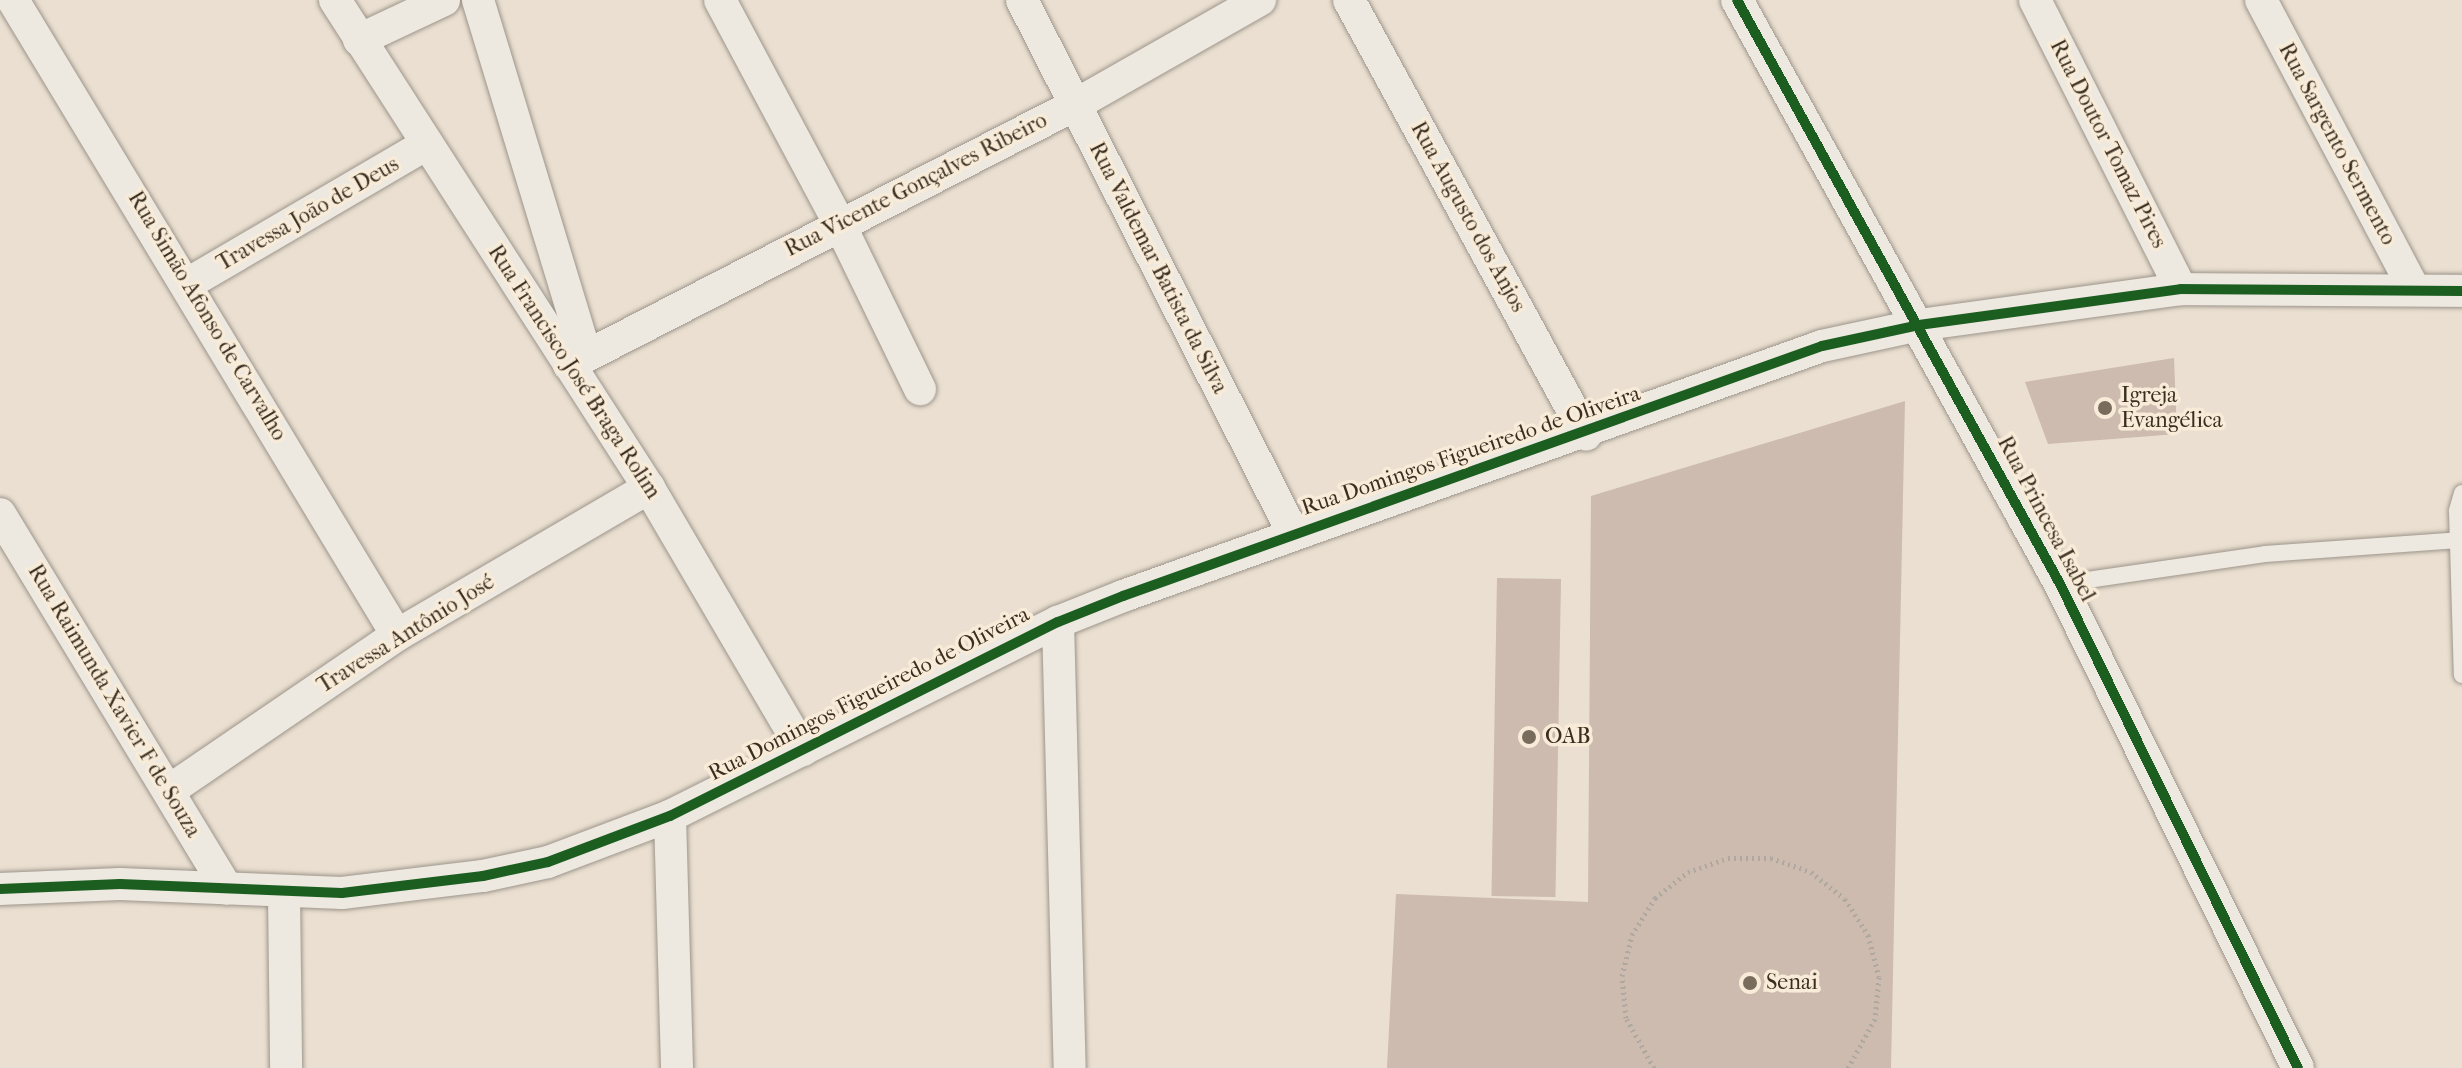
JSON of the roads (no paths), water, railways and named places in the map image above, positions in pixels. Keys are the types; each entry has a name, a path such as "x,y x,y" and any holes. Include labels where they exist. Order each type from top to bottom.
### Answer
{"street":[{"name":"Rua Simão Afonso de Carvalho","path":"13,0 189,283 397,635"},
{"name":"Rua Francisco José Braga Rolim","path":"335,0 427,144 578,361 803,750"},
{"path":"359,40 444,0"},
{"path":"478,0 578,361"},
{"path":"720,0 839,223 920,389"},
{"name":"Rua Valdemar Batista da Silva","path":"1022,0 1294,535"},
{"name":"Rua Vicente Gonçalves Ribeiro","path":"578,361 839,223 1075,105 1260,0"},
{"name":"Rua Augusto dos Anjos","path":"1349,0 1586,435"},
{"name":"Rua Princesa Isabel","path":"1737,0 2060,584 2298,1068"},
{"name":"Rua Doutor Tomaz Pires","path":"2035,0 2181,289"},
{"name":"Rua Sargento Sermento","path":"2261,0 2414,289"},
{"name":"Travessa João de Deus","path":"189,283 427,144"},
{"name":"Rua Domingos Figueiredo de Oliveira","path":"0,889 120,884 284,894 409,887 548,862 670,816 1058,622 1294,535 1586,435 1769,363 1919,325 2181,289 2462,291"},
{"name":"Travessa Antônio José","path":"170,790 397,635 649,488"},
{"name":"Rua Raimunda Xavier F de Souza","path":"0,514 170,790 227,889"},
{"path":"1058,622 1070,1068"},
{"path":"670,816 677,1068"},
{"path":"284,894 286,1068"}],"lane":[{"path":"2462,493 2458,540 2462,675"},
{"path":"2060,584 2265,554 2458,540"}],"place":[{"name":"Igreja Evangélica","path":"2105,408"},
{"name":"OAB","path":"1529,737"},
{"name":"Senai","path":"1750,983"}]}
